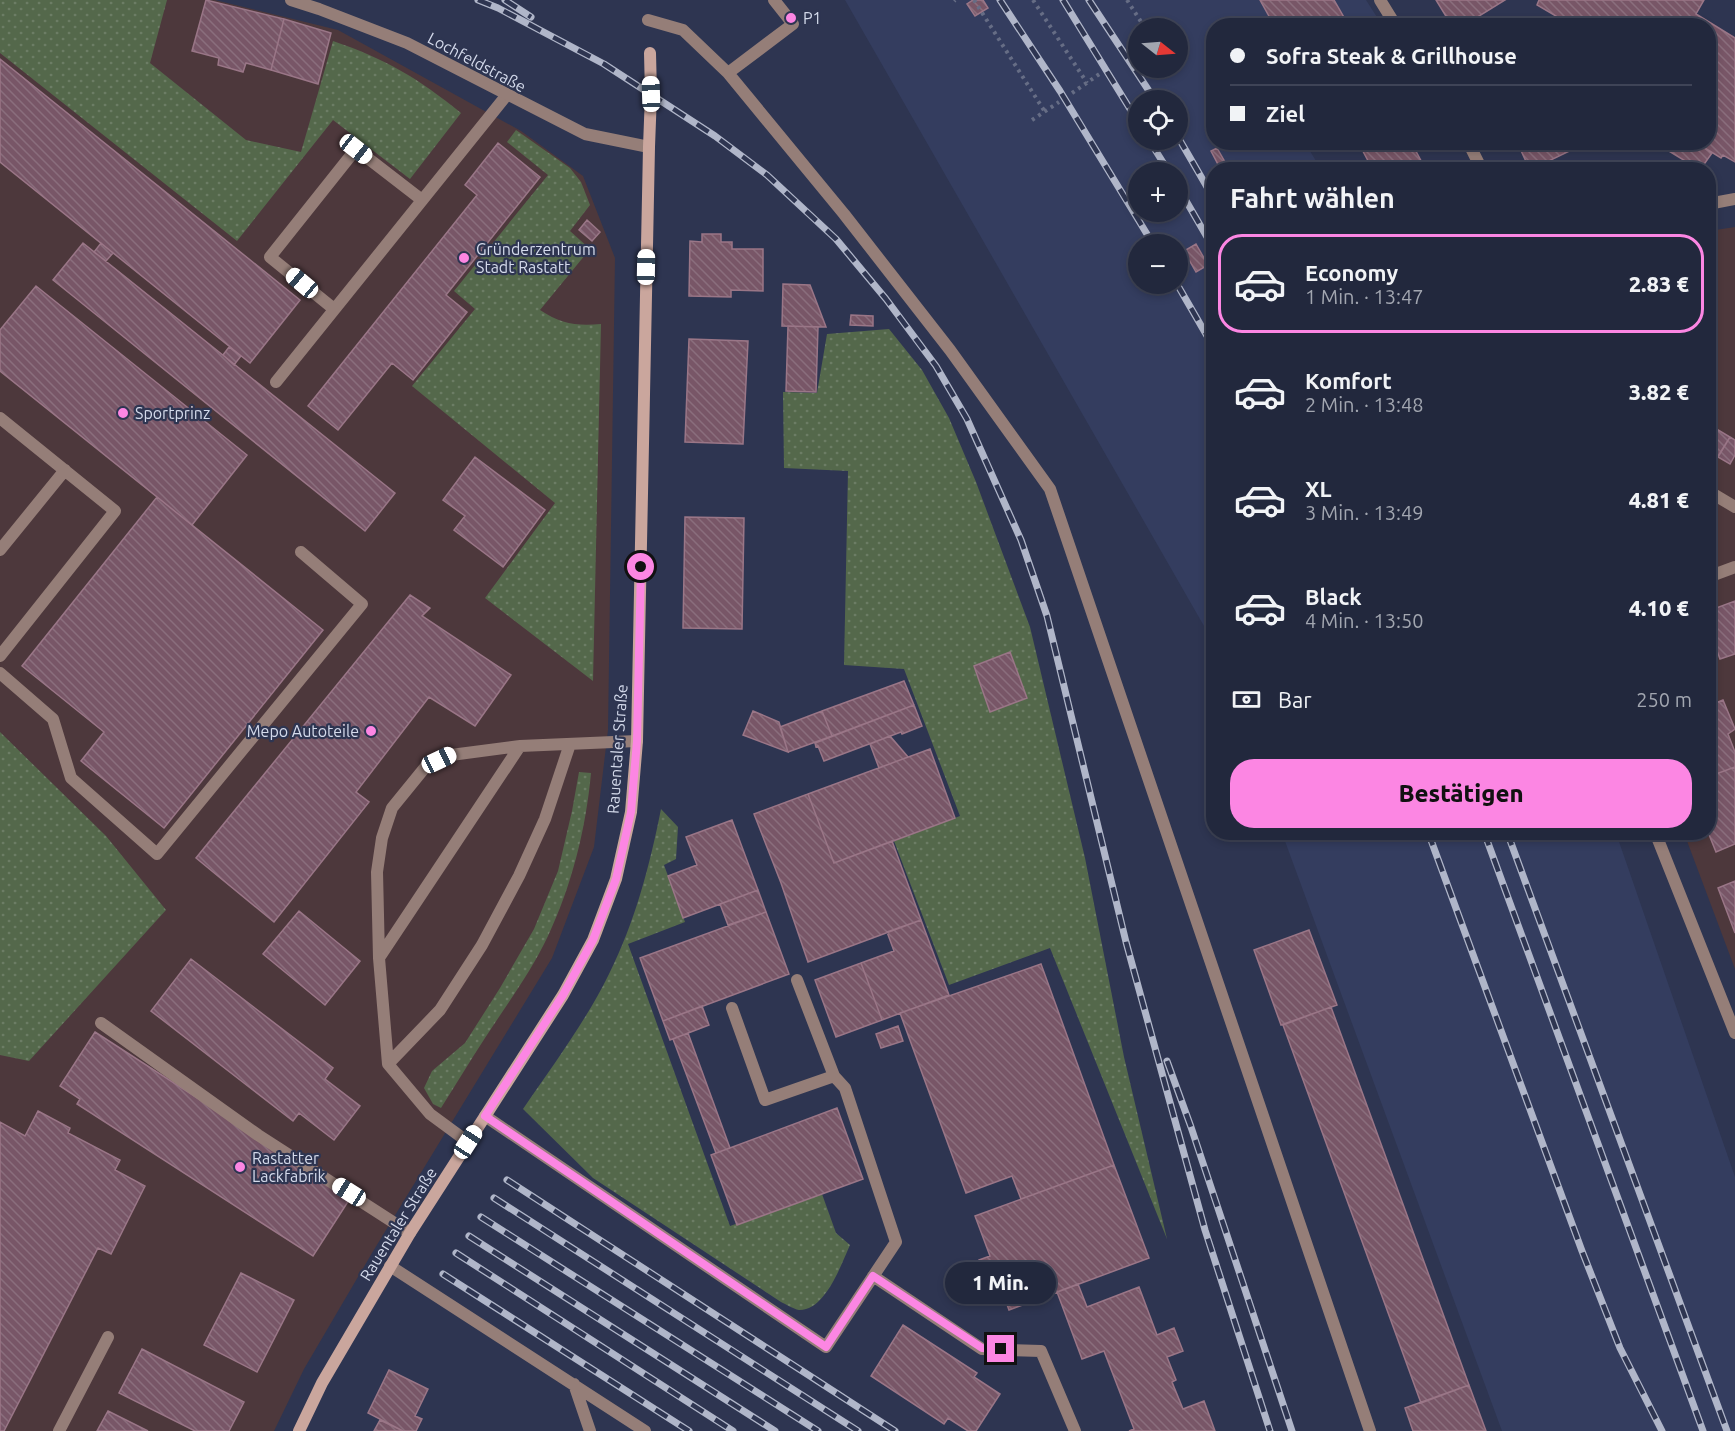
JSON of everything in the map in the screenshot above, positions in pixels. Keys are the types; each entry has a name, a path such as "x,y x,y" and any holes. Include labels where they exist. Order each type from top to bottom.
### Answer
{"street":[{"name":"Lochfeldstraße","path":"291,0 406,43 506,96 585,134 649,147"},
{"path":"728,73 793,24 774,0"},
{"path":"1380,0 1391,18"},
{"path":"648,20 684,30 728,73 844,214 950,350 1050,489 1370,1431"},
{"name":"Rauentaler Straße","path":"298,1431 322,1383 410,1233 563,995 593,940 616,879 628,823 637,741 650,53"},
{"path":"276,382 506,96"},
{"path":"334,309 270,257 356,149 422,200"},
{"path":"1716,203 1735,199"},
{"path":"0,418 116,511 0,656"},
{"path":"0,550 65,470"},
{"path":"1716,496 1735,507"},
{"path":"0,673 52,719 71,778 157,854 362,604 301,552"},
{"path":"1716,574 1735,567"},
{"path":"468,1142 430,1114 388,1064 379,958 377,872 382,838 392,808 427,765 451,755 520,746 637,741"},
{"path":"388,1064 440,1010 482,945 519,876 545,819 570,744"},
{"path":"379,958 520,746"},
{"path":"1658,840 1734,1027"},
{"path":"485,1116 826,1347 896,1242 845,1088 834,1076 797,980"},
{"path":"732,1008 765,1100 834,1076"},
{"path":"101,1023 258,1135 410,1233"},
{"path":"390,1266 645,1431"},
{"path":"873,1276 982,1348 1041,1351 1074,1431"},
{"path":"59,1431 108,1337"},
{"path":"573,1384 590,1431"}],"path":[{"path":"974,0 1045,112"},
{"path":"1033,0 1087,83"},
{"path":"1126,0 1138,18"},
{"path":"1072,93 1101,73"},
{"path":"1032,120 1059,102"}],"shaded area":[{"path":"0,0 215,0 338,30 521,131 583,176 615,258 608,730 594,847 552,958 372,1253 304,1369 274,1431 0,1431"},
{"path":"845,0 1366,0 1378,18 1206,18 1206,150 1309,150 1317,162 1206,162 1206,630"},
{"path":"1735,227 1735,969 1687,840 1716,840 1716,230"},
{"path":"1285,840 1618,840 1735,1177 1735,1431 1502,1431"}],"green space":[{"path":"0,0 167,0 150,63 246,140 301,152 333,41 401,71 461,113 410,179 333,120 237,241 0,53"},
{"path":"516,130 570,168 581,182 590,205 570,231 590,249 540,310 569,323 601,324 593,681 485,598 555,503 412,386 475,309 454,291 548,175 507,142"},
{"path":"889,329 922,370 949,418 976,482 1030,627 1085,858 1124,1057 1167,1239 1050,948 949,985 894,841 960,816 904,669 844,665 848,471 784,468 783,392 817,393 827,334"},
{"path":"0,732 106,836 166,910 29,1061 0,1055"},
{"path":"579,772 591,773 586,814 577,856 557,917 526,975 441,1108 433,1104 424,1088 432,1071 465,1043 534,929 558,871"},
{"path":"661,809 678,827 676,859 664,865 685,922 628,944 730,1226 822,1194 836,1233 850,1245 831,1285 817,1303 808,1308 799,1310 781,1302 593,1178 523,1109 569,1043 609,974 627,934 641,893"}],"building":[{"path":"206,0 284,19 271,70 246,63 243,72 218,65 219,58 192,51"},
{"path":"973,0 983,0 988,8 975,16 967,4"},
{"path":"1260,0 1334,0 1344,18 1280,17 1270,18"},
{"path":"1436,0 1505,0 1476,18 1447,18"},
{"path":"1539,0 1704,0 1696,14 1702,18 1555,18 1556,16 1537,5"},
{"path":"284,19 331,33 318,84 271,70"},
{"path":"1716,26 1735,38 1735,162 1723,155 1721,158 1708,150 1716,150"},
{"path":"0,59 300,300 250,363 0,162"},
{"path":"498,143 540,177 446,295 467,312 413,380 392,363 338,430 308,406 477,195 465,185"},
{"path":"1218,150 1225,162 1217,162 1211,151"},
{"path":"1362,150 1415,150 1422,162 1369,162"},
{"path":"1521,150 1572,150 1547,162 1526,162"},
{"path":"1667,150 1707,150 1712,153 1706,162 1687,162"},
{"path":"587,220 600,232 592,241 579,230"},
{"path":"702,234 721,234 721,242 732,242 732,249 763,249 763,291 731,290 731,297 689,296 690,241 702,242"},
{"path":"83,243 395,493 365,531 53,280"},
{"path":"101,243 113,253 106,261 94,252"},
{"path":"1196,244 1206,262 1206,266 1196,272 1188,258 1188,249"},
{"path":"783,284 810,285 826,327 782,326"},
{"name":"Sportprinz","path":"36,286 247,455 192,525 0,371 0,330"},
{"path":"851,315 873,316 873,326 850,325"},
{"path":"788,326 818,327 816,392 786,391"},
{"path":"689,339 748,341 743,444 685,442"},
{"path":"229,347 241,356 234,365 223,355"},
{"path":"1716,429 1730,437 1716,459"},
{"path":"1730,437 1735,440 1735,455 1730,464 1718,457"},
{"path":"475,457 545,510 503,567 454,530 465,516 443,500"},
{"path":"157,497 323,630 164,828 81,761 104,732 22,666"},
{"path":"685,517 744,518 742,629 683,628"},
{"path":"410,595 430,608 422,616 511,675 475,726 429,697 356,792 369,802 274,922 196,858"},
{"path":"1735,601 1735,654 1720,659 1716,648 1716,608"},
{"path":"1010,652 1027,698 990,712 974,666"},
{"path":"904,681 914,705 832,736 822,711"},
{"path":"1723,700 1735,729 1728,734 1735,752 1735,767 1716,774 1716,703"},
{"path":"914,705 922,726 824,761 818,746 816,747 815,743"},
{"path":"753,711 779,722 788,752 743,735"},
{"path":"822,711 832,736 788,752 780,727"},
{"path":"890,736 908,757 879,768 870,744"},
{"path":"930,749 955,818 834,863 808,794"},
{"path":"1735,767 1735,844 1716,852 1711,840 1716,840 1716,774"},
{"path":"808,794 834,863 892,841 921,920 808,962 754,814"},
{"path":"732,820 758,890 683,918 668,876 697,865 686,837"},
{"path":"1735,881 1735,933 1718,888"},
{"path":"758,890 766,912 728,925 720,904"},
{"path":"299,911 360,961 325,1005 263,954"},
{"path":"766,912 789,974 663,1021 640,958"},
{"path":"921,920 949,995 882,1020 861,963 894,951 887,932"},
{"path":"1309,930 1337,1005 1281,1025 1254,950"},
{"path":"191,959 333,1068 325,1079 360,1106 334,1140 299,1113 293,1121 151,1011"},
{"path":"861,963 882,1020 836,1037 815,980"},
{"path":"1041,964 1114,1165 1021,1199 1012,1176 966,1193 900,1013"},
{"path":"702,1006 709,1025 670,1040 663,1021"},
{"path":"1331,1007 1469,1385 1421,1403 1283,1025"},
{"path":"898,1026 903,1041 881,1048 876,1034"},
{"name":"Rastatter Lackfabrik","path":"95,1032 351,1197 313,1256 77,1104 80,1099 60,1086"},
{"path":"688,1033 730,1148 716,1153 673,1039"},
{"path":"837,1108 863,1179 737,1225 711,1155"},
{"path":"38,1111 70,1128 68,1133 120,1160 115,1170 145,1186 111,1254 98,1248 4,1431 0,1431 0,1122 25,1136"},
{"path":"1114,1165 1149,1258 1009,1310 993,1266 983,1270 979,1260 990,1256 975,1216"},
{"path":"241,1273 294,1300 257,1372 204,1345"},
{"path":"1078,1284 1087,1307 1139,1287 1157,1335 1174,1328 1183,1351 1167,1357 1176,1380 1172,1382 1183,1409 1204,1401 1215,1431 1129,1431 1134,1429 1104,1351 1082,1359 1057,1292"},
{"path":"903,1325 977,1373 974,1377 1000,1394 976,1431 968,1431 948,1418 944,1424 871,1376"},
{"path":"142,1349 244,1402 229,1431 195,1431 119,1393"},
{"path":"389,1370 428,1389 415,1416 422,1419 416,1431 403,1431 368,1413"},
{"path":"1469,1385 1486,1431 1413,1431 1405,1408"},
{"path":"108,1411 148,1431 97,1431"},
{"path":"380,1420 403,1431 374,1431"}],"railway":[{"path":"478,0 498,8 604,64 715,136 767,175 836,239 886,299 936,366 967,419 1021,540 1047,616 1126,942 1205,1230 1270,1431"},
{"path":"505,0 531,17"},
{"path":"1000,0 1060,91 1147,234"},
{"path":"1063,0 1128,106"},
{"path":"1089,0 1148,90"},
{"path":"1155,150 1163,162"},
{"path":"1186,150 1206,185"},
{"path":"1188,204 1206,235"},
{"path":"1183,294 1206,334"},
{"path":"1431,840 1582,1251 1620,1348 1662,1431"},
{"path":"1487,840 1703,1431"},
{"path":"1510,840 1727,1431"},
{"path":"1167,1061 1292,1431"},
{"path":"507,1180 895,1431"},
{"path":"494,1198 858,1431"},
{"path":"481,1217 818,1431"},
{"path":"469,1236 775,1431"},
{"path":"456,1253 733,1431"},
{"path":"443,1274 689,1431"}],"place":[{"name":"P1","path":"791,18"},
{"name":"Gründerzentrum Stadt Rastatt","path":"464,258"},
{"name":"Sportprinz","path":"123,413"},
{"name":"Mepo Autoteile","path":"371,731"},
{"name":"Rastatter Lackfabrik","path":"240,1167"}],"route":[{"path":"641,567 637,741 631,812 616,879 593,940 563,995 485,1116 826,1347 873,1276 982,1348 1001,1349"}]}
